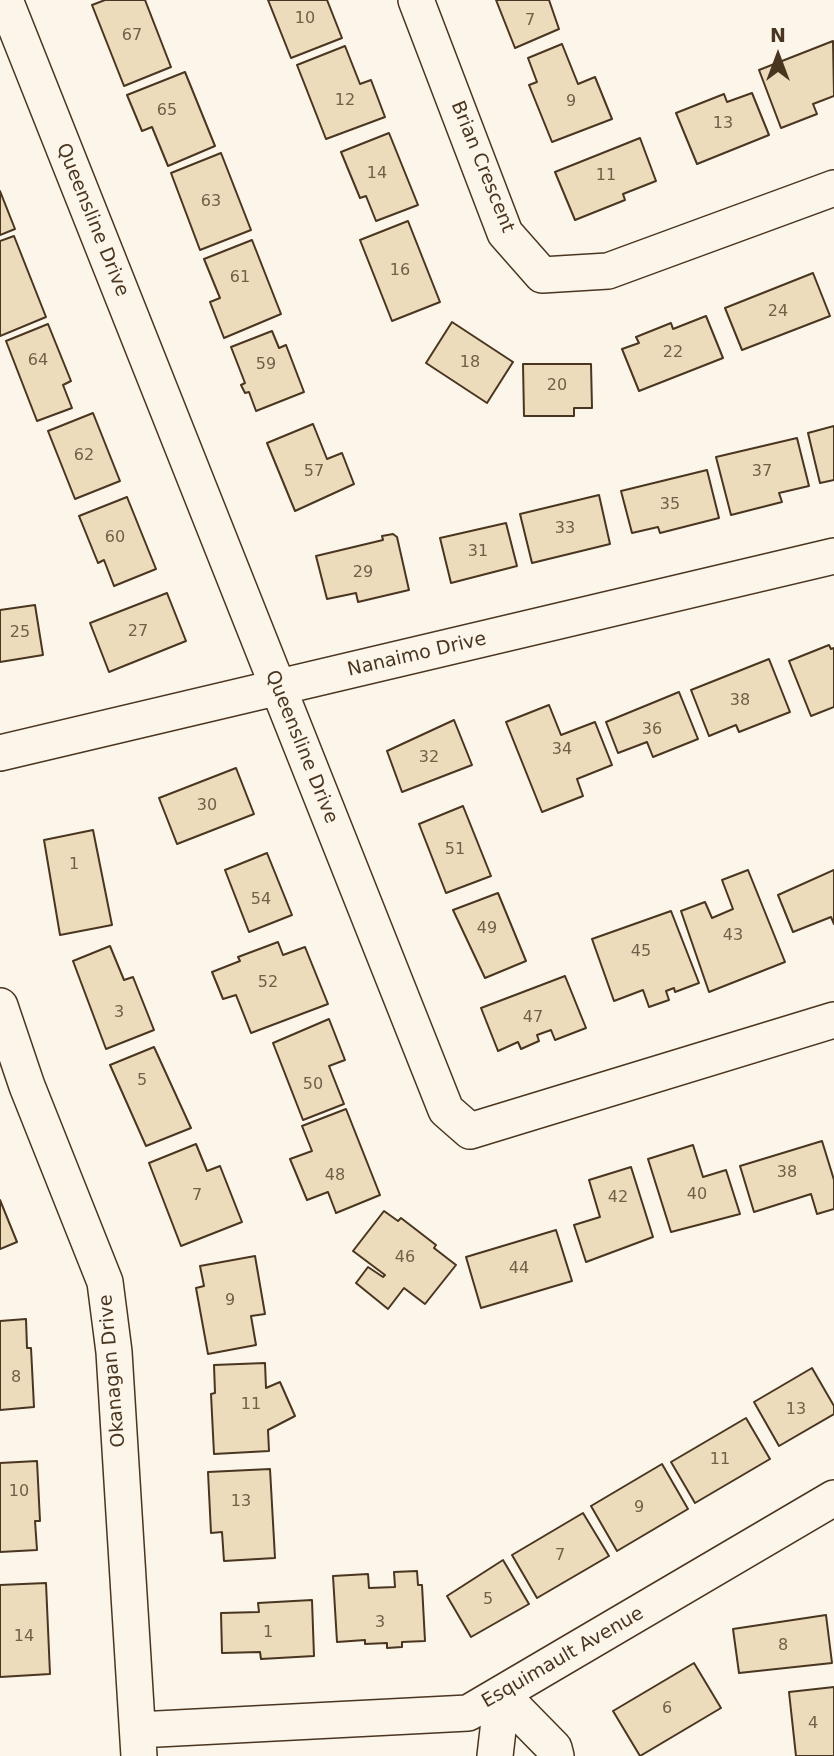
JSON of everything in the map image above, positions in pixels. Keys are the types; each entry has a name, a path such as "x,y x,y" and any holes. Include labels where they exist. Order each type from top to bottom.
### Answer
{"street":[{"name":"Queensline Drive","path":"5,0 446,1110 470,1131 834,1020"},
{"name":"Brian Crescent","path":"416,0 505,233 542,275 607,271 834,188"},
{"name":"Nanaimo Drive","path":"0,753 834,556"},
{"name":"Okanagan Drive","path":"0,1006 13,1092 105,1282 114,1352 139,1743"},
{"name":"Esquimault Avenue","path":"139,1743 468,1713 834,1498"},
{"path":"495,1756 502,1695"},
{"path":"502,1695 554,1748 556,1756"}],"building":[{"path":"105,0 145,0 171,67 124,86 92,5"},
{"path":"268,0 327,0 342,38 291,58"},
{"path":"496,0 549,0 559,29 515,48"},
{"path":"833,41 834,96 813,104 817,114 781,128 759,70"},
{"path":"562,44 578,84 595,77 612,119 552,142 529,85 537,82 528,58"},
{"path":"345,46 360,84 371,80 385,117 326,139 297,65"},
{"path":"185,72 215,146 168,166 152,127 142,131 127,95"},
{"path":"752,93 769,135 697,164 676,113 724,94 727,102"},
{"path":"389,133 418,205 376,221 366,196 360,198 341,152"},
{"path":"640,138 656,181 623,194 625,200 575,220 555,172"},
{"path":"221,153 251,230 200,250 171,173"},
{"path":"0,191 15,229 0,235"},
{"path":"408,221 440,302 392,321 360,240"},
{"path":"14,236 46,317 0,336 0,241"},
{"path":"252,240 281,314 224,338 210,302 220,298 204,259"},
{"path":"813,273 830,316 742,350 725,308"},
{"path":"706,316 723,358 639,391 622,349 639,343 636,337 671,323 673,329"},
{"path":"452,322 513,362 487,403 426,363"},
{"path":"48,324 71,381 63,385 72,408 37,421 6,341"},
{"path":"272,331 279,348 286,345 304,392 256,411 249,392 245,393 241,385 245,383 231,347"},
{"path":"523,364 591,364 592,408 574,408 574,416 524,416"},
{"path":"93,413 120,481 75,499 48,431"},
{"path":"313,424 327,459 342,453 354,484 295,511 267,443"},
{"path":"834,426 834,480 820,483 808,433"},
{"path":"797,438 809,486 779,493 782,502 731,515 716,457"},
{"path":"707,470 719,518 660,533 658,527 632,533 621,491"},
{"path":"599,495 610,544 532,563 520,514"},
{"path":"127,497 156,569 114,586 104,560 98,563 79,516"},
{"path":"506,523 517,566 451,583 440,538"},
{"path":"393,534 397,537 409,590 358,602 356,593 327,599 316,556 383,540 382,536"},
{"path":"167,593 186,641 109,672 90,623"},
{"path":"35,605 43,655 0,662 0,610"},
{"path":"829,645 831,649 834,648 834,707 811,716 789,661"},
{"path":"769,659 790,712 739,732 736,725 709,736 691,690"},
{"path":"679,692 698,739 653,757 647,742 618,753 606,722"},
{"path":"549,705 561,735 595,722 612,765 577,779 583,796 542,812 506,722"},
{"path":"454,720 472,765 402,792 387,751"},
{"path":"236,768 254,814 177,844 159,798"},
{"path":"463,806 491,876 446,893 419,824"},
{"path":"93,830 112,925 60,935 44,840"},
{"path":"267,853 292,915 249,932 225,870"},
{"path":"748,870 785,962 709,992 681,911 705,902 712,918 733,909 722,880"},
{"path":"834,870 834,924 831,917 793,932 778,895"},
{"path":"498,893 526,961 485,978 453,910"},
{"path":"671,911 699,983 675,992 674,988 666,991 669,1000 649,1007 643,990 614,1001 592,939"},
{"path":"278,942 283,955 305,947 328,1004 251,1033 236,995 223,999 212,972 240,961 238,957"},
{"path":"110,946 124,980 133,977 154,1030 106,1049 73,961"},
{"path":"565,976 586,1028 555,1040 551,1030 537,1035 539,1041 521,1049 518,1042 498,1051 481,1008"},
{"path":"329,1019 345,1060 329,1066 344,1104 303,1120 273,1043"},
{"path":"154,1047 191,1128 146,1146 110,1065"},
{"path":"346,1109 380,1195 336,1213 328,1192 307,1200 290,1159 312,1151 302,1126"},
{"path":"822,1141 834,1180 834,1209 817,1214 811,1194 754,1212 740,1166"},
{"path":"196,1144 207,1171 220,1166 242,1222 181,1246 149,1163"},
{"path":"693,1145 703,1177 726,1170 740,1214 671,1232 648,1159"},
{"path":"631,1167 653,1237 586,1262 574,1225 600,1217 589,1180"},
{"path":"0,1200 17,1242 0,1249"},
{"path":"384,1211 398,1221 401,1218 436,1245 434,1248 456,1265 425,1304 404,1288 388,1309 356,1283 368,1267 383,1277 385,1275 353,1251"},
{"path":"556,1230 572,1281 481,1308 466,1257"},
{"path":"255,1256 265,1314 251,1316 256,1345 208,1354 196,1288 204,1286 200,1266"},
{"path":"26,1319 27,1348 31,1348 34,1407 0,1410 0,1321"},
{"path":"265,1363 266,1388 280,1382 295,1416 268,1430 269,1451 214,1454 211,1394 215,1393 214,1365"},
{"path":"812,1368 834,1406 834,1414 779,1446 754,1402"},
{"path":"746,1418 770,1459 695,1503 671,1462"},
{"path":"37,1461 40,1521 35,1521 37,1550 0,1552 0,1463"},
{"path":"662,1464 688,1509 617,1551 591,1506"},
{"path":"270,1469 275,1558 224,1561 222,1532 211,1533 208,1472"},
{"path":"583,1513 609,1556 537,1598 512,1555"},
{"path":"503,1560 529,1604 471,1637 447,1596"},
{"path":"417,1571 418,1585 422,1585 425,1641 402,1642 402,1647 387,1648 387,1643 365,1644 365,1640 337,1642 333,1576 368,1574 369,1588 395,1587 394,1572"},
{"path":"46,1583 50,1674 0,1677 0,1585"},
{"path":"312,1600 314,1656 261,1659 260,1652 222,1653 221,1613 259,1612 258,1603"},
{"path":"826,1615 832,1663 739,1673 733,1629"},
{"path":"694,1663 721,1708 640,1756 613,1711"},
{"path":"834,1687 834,1756 796,1756 789,1692"}]}
